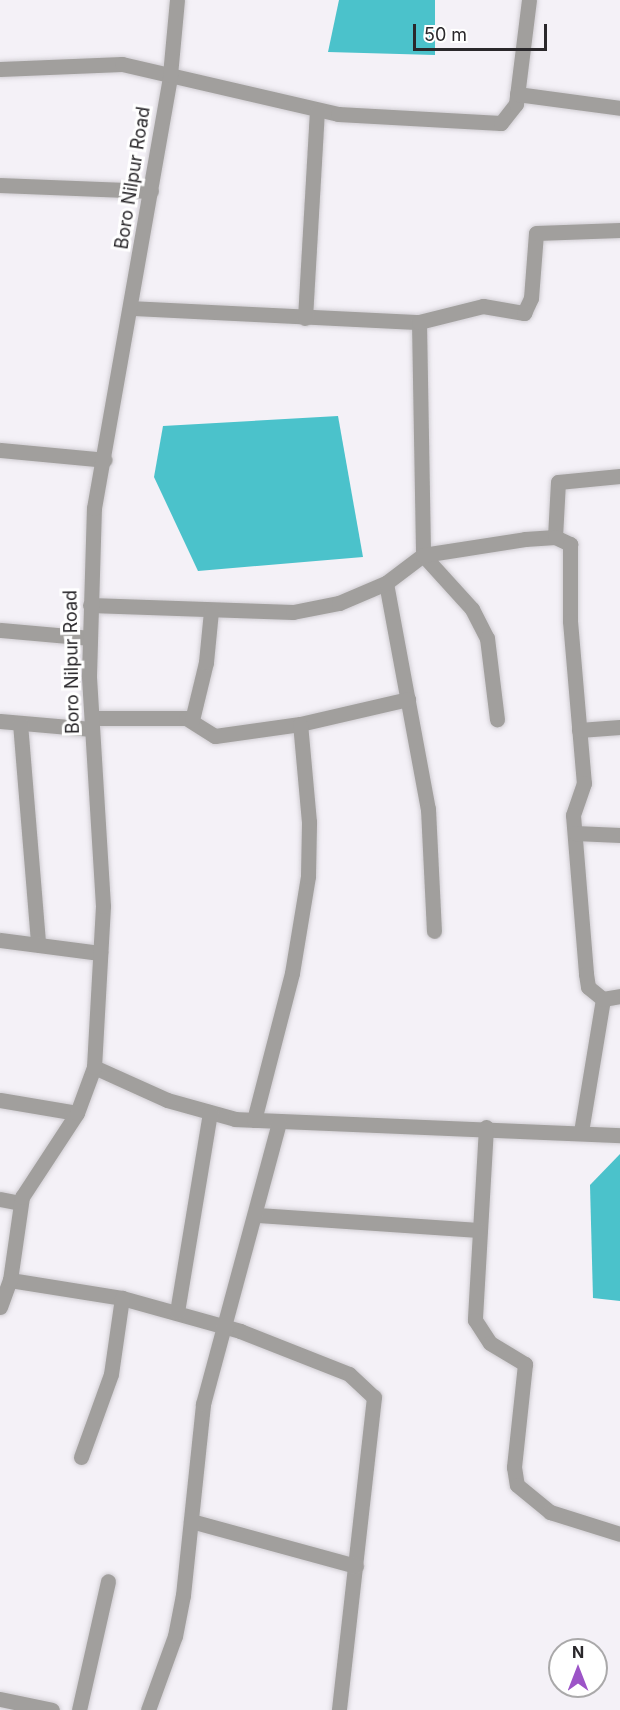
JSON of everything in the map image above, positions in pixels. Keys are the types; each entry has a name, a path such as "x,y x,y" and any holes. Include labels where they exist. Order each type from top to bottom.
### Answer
{"street":[{"name":"Boro Nilpur Road","path":"0,1307 10,1280 20,1203 33,1174 76,1113 94,1067 103,906 89,638 94,508 105,460 170,75 177,0"},
{"path":"0,69 93,63 170,75 317,110 405,122 501,123 511,116 517,94 529,0"},
{"path":"517,94 620,108"},
{"path":"305,318 317,110"},
{"path":"0,185 151,191"},
{"path":"131,308 419,322 483,306 524,313 529,309 536,233 620,230"},
{"path":"419,322 423,555 472,609 487,638 497,719"},
{"path":"0,450 105,460"},
{"path":"555,537 558,482 620,476"},
{"path":"90,604 211,611 293,612 339,603 386,584 423,555 555,537 570,544 572,557 570,621 584,783 573,809 588,987 603,999 620,996"},
{"path":"386,584 429,819 434,931"},
{"path":"211,611 206,662 192,720 201,733 215,736 300,724 408,699"},
{"path":"0,630 89,638"},
{"path":"0,721 92,724 192,720"},
{"path":"20,723 38,944"},
{"path":"254,1120 291,973 308,876 309,822 300,724"},
{"path":"579,730 620,727"},
{"path":"575,833 620,835"},
{"path":"0,940 100,953"},
{"path":"581,1132 603,999"},
{"path":"94,1067 210,1113 254,1120 486,1127 620,1135"},
{"path":"0,1100 76,1113"},
{"path":"177,1312 210,1113"},
{"path":"148,1710 175,1636 191,1521 203,1404 258,1215 279,1122"},
{"path":"486,1127 478,1230 479,1333 518,1356 527,1374 514,1467 518,1485 550,1512 620,1534"},
{"path":"0,1199 20,1203"},
{"path":"258,1215 478,1230"},
{"path":"10,1280 122,1298 177,1312 350,1374 374,1397 339,1710"},
{"path":"81,1457 111,1374 122,1298"},
{"path":"191,1521 356,1566"},
{"path":"79,1710 108,1581"},
{"path":"0,1699 52,1710"}],"water":[{"path":"339,0 435,0 435,55 328,52"},
{"path":"338,416 363,557 198,571 154,477 163,426"},
{"path":"620,1154 620,1301 593,1298 590,1185"}]}
